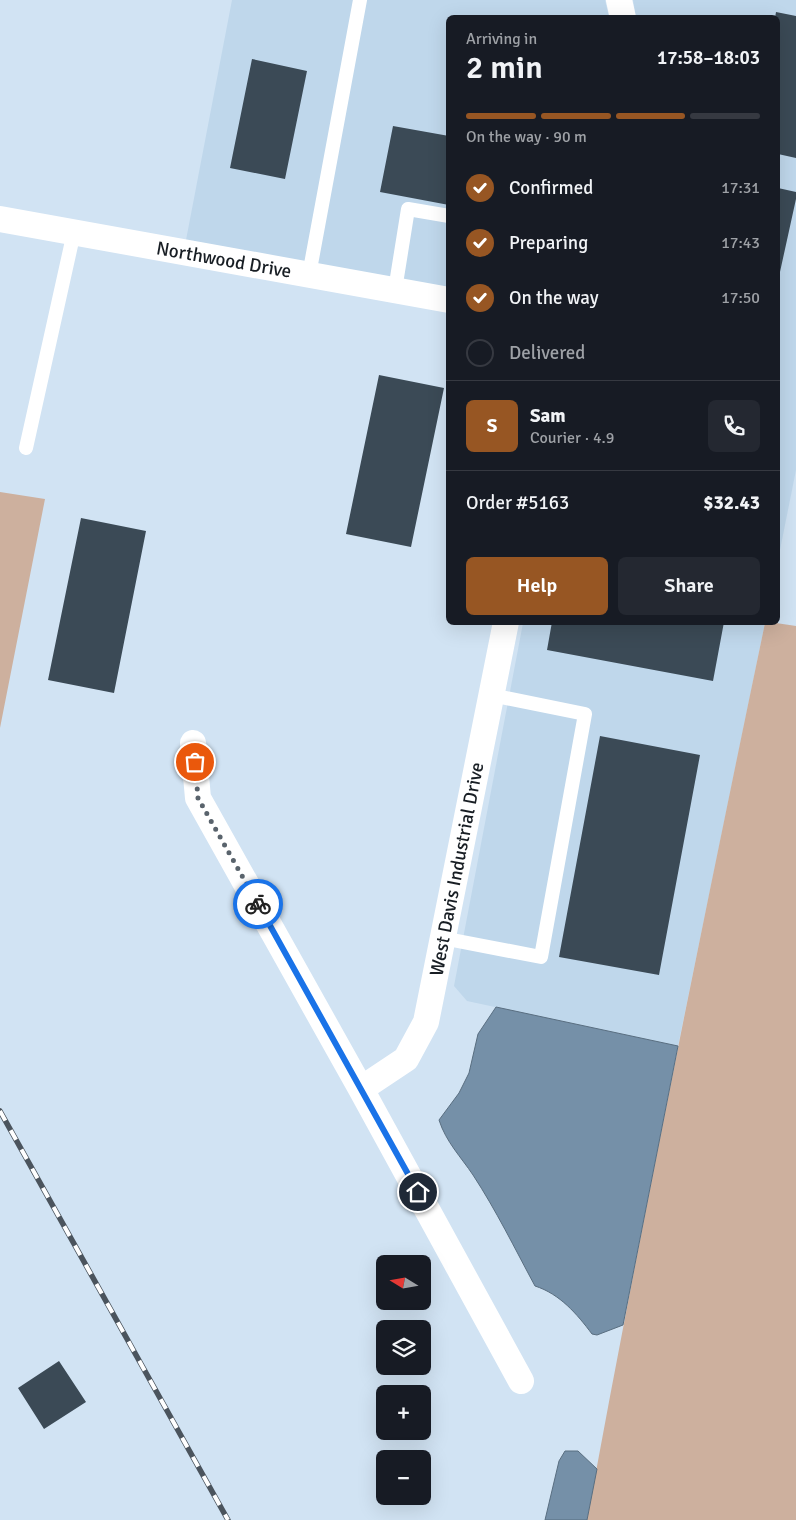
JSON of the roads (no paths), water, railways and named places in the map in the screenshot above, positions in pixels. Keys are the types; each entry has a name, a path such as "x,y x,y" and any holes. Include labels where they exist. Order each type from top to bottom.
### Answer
{"street":[{"path":"619,0 622,15"},
{"name":"Northwood Drive","path":"0,219 446,299"},
{"name":"West Davis Industrial Drive","path":"361,1089 406,1059 426,1022 505,625"},
{"path":"193,743 198,798 361,1089 521,1381"}],"lane":[{"path":"309,275 360,0"},
{"path":"395,290 408,210 446,216"},
{"path":"26,448 74,232"},
{"path":"442,938 540,957 585,714 491,695"}],"railway":[{"path":"0,1111 228,1520"}]}
